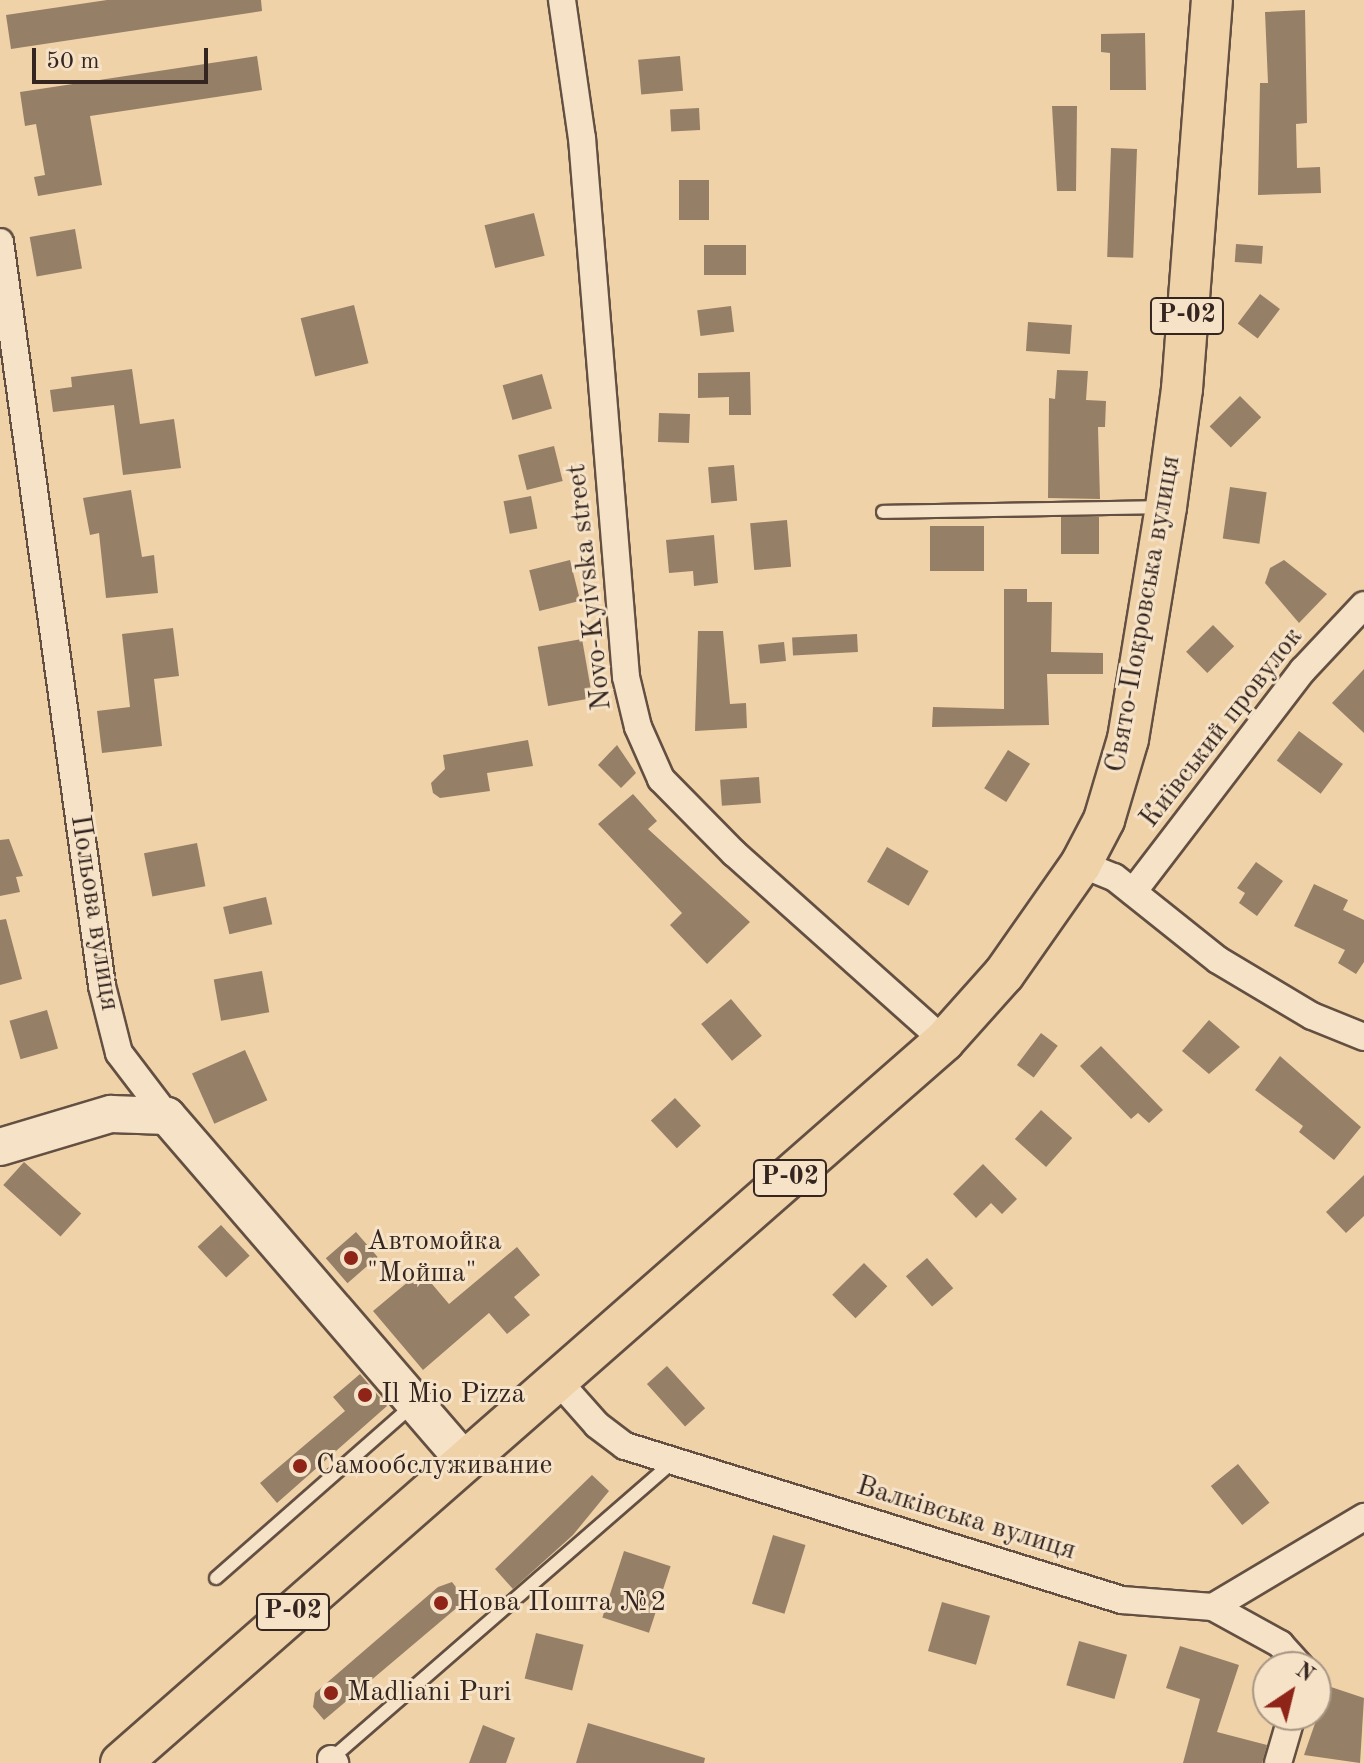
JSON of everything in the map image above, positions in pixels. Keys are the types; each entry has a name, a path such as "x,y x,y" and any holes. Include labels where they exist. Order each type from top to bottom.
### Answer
{"main road":[{"name":"Свято-Покровська вулиця","path":"134,1759 944,1041 1004,974 1081,864 1104,820 1128,739 1166,507 1182,389 1212,0"}],"street":[{"name":"Novo-Kyivska street","path":"562,0 582,138 626,677 638,727 661,779 734,853 944,1041"},
{"name":"Польова вулиця","path":"0,242 102,986 119,1053 167,1116 466,1462"},
{"name":"Київський провулок","path":"1133,892 1303,670 1364,605"},
{"path":"1081,864 1133,892 1218,960 1312,1016 1364,1037"},
{"path":"0,1147 111,1114 167,1116"},
{"name":"Валківська вулиця","path":"559,1382 606,1432 671,1463 1122,1600 1213,1607"},
{"path":"1213,1607 1364,1517"},
{"path":"1213,1607 1280,1644 1286,1651"},
{"path":"1278,1763 1287,1731"}],"lane":[{"path":"883,512 1166,507"},
{"path":"216,1578 415,1403"},
{"path":"333,1761 671,1463"}],"building":[{"path":"107,0 261,0 262,11 11,49 6,15"},
{"path":"1305,10 1307,123 1296,124 1297,168 1320,167 1321,193 1258,195 1260,83 1268,83 1265,12"},
{"path":"1145,33 1146,90 1110,90 1110,53 1101,52 1101,34"},
{"path":"257,56 262,90 90,116 102,185 38,196 34,177 45,175 36,124 25,126 20,92"},
{"path":"680,56 683,91 641,95 638,60"},
{"path":"1052,106 1077,106 1076,191 1057,191"},
{"path":"699,108 700,130 671,131 670,110"},
{"path":"1111,148 1137,149 1133,258 1107,257"},
{"path":"679,180 709,180 709,220 679,220"},
{"path":"534,213 545,256 495,268 485,225"},
{"path":"75,229 82,268 37,276 30,237"},
{"path":"1236,244 1263,246 1262,264 1235,262"},
{"path":"704,245 746,245 746,275 704,275"},
{"path":"1260,294 1280,309 1258,339 1238,324"},
{"path":"354,305 369,363 315,377 301,318"},
{"path":"731,306 734,332 700,336 697,310"},
{"path":"1028,322 1072,325 1070,354 1026,351"},
{"path":"132,369 140,424 174,419 181,468 123,475 114,405 53,412 50,390 72,387 71,377"},
{"path":"1057,370 1088,371 1086,400 1106,401 1105,427 1098,427 1100,499 1048,498 1049,398 1055,399"},
{"path":"750,372 751,415 729,415 729,397 698,398 698,373"},
{"path":"542,374 552,409 513,420 503,385"},
{"path":"1240,396 1261,417 1231,448 1210,426"},
{"path":"659,413 690,414 689,443 658,442"},
{"path":"554,446 563,481 527,490 518,455"},
{"path":"734,465 737,501 711,503 708,467"},
{"path":"1230,487 1267,492 1259,544 1223,538"},
{"path":"131,490 142,557 154,555 158,593 106,598 99,533 90,535 83,498"},
{"path":"531,496 537,528 510,534 504,501"},
{"path":"1061,517 1099,517 1099,554 1061,554"},
{"path":"787,520 791,567 754,570 750,523"},
{"path":"930,526 984,526 984,571 930,571"},
{"path":"714,535 718,583 694,586 693,571 669,573 666,540"},
{"path":"570,560 580,601 539,611 529,570"},
{"path":"1284,560 1327,594 1299,623 1265,583 1270,568"},
{"path":"1004,589 1027,589 1027,602 1052,602 1051,652 1103,653 1103,674 1047,674 1049,725 932,727 933,707 1004,709"},
{"path":"1213,625 1234,646 1207,673 1186,652"},
{"path":"173,628 179,676 154,679 162,746 102,753 97,711 130,707 122,634"},
{"path":"698,631 723,631 730,704 746,703 747,728 695,731"},
{"path":"857,634 858,652 793,655 792,637"},
{"path":"582,639 592,698 548,706 538,647"},
{"path":"784,642 786,661 760,664 758,645"},
{"path":"1364,669 1364,733 1332,703"},
{"path":"1299,731 1343,764 1321,794 1277,761"},
{"path":"528,740 533,766 487,773 490,791 440,798 433,793 431,783 445,769 443,755"},
{"path":"617,745 636,773 621,788 598,765"},
{"path":"1008,750 1030,764 1006,802 984,788"},
{"path":"759,777 761,803 722,806 720,780"},
{"path":"633,794 657,821 648,829 750,922 707,964 670,925 682,913 598,824"},
{"path":"9,839 23,876 16,877 20,892 0,896 0,840"},
{"path":"197,843 205,886 152,896 144,853"},
{"path":"887,847 929,871 909,906 867,882"},
{"path":"1256,862 1283,881 1257,916 1239,903 1245,893 1237,888"},
{"path":"1314,884 1348,900 1343,910 1364,920 1364,962 1356,974 1338,963 1345,950 1294,926"},
{"path":"266,897 272,924 229,934 223,907"},
{"path":"6,919 22,979 0,985 0,920"},
{"path":"262,971 269,1012 221,1021 214,980"},
{"path":"731,999 762,1036 732,1061 701,1024"},
{"path":"47,1010 58,1048 21,1059 10,1021"},
{"path":"1209,1020 1240,1047 1209,1074 1182,1051"},
{"path":"1041,1033 1058,1046 1034,1078 1017,1065"},
{"path":"1101,1046 1163,1110 1149,1123 1138,1113 1131,1119 1080,1066"},
{"path":"245,1050 267,1100 214,1124 192,1074"},
{"path":"1280,1056 1361,1127 1334,1160 1299,1132 1303,1126 1255,1090"},
{"path":"675,1098 701,1126 677,1148 651,1121"},
{"path":"1041,1110 1072,1138 1046,1167 1015,1139"},
{"path":"24,1162 81,1214 60,1237 3,1185"},
{"path":"983,1164 1017,1199 1002,1214 991,1203 976,1218 953,1194"},
{"path":"1364,1175 1364,1216 1346,1233 1326,1212"},
{"path":"221,1225 250,1256 226,1278 198,1247"},
{"name":"Автомойка \"Мойша\"","path":"356,1232 378,1257 347,1283 326,1258"},
{"path":"517,1247 540,1275 514,1297 530,1315 507,1334 489,1313 423,1370 373,1311 421,1271 449,1304"},
{"path":"927,1258 953,1288 932,1307 906,1276"},
{"path":"864,1263 887,1286 856,1318 832,1295"},
{"path":"667,1366 705,1408 685,1426 647,1384"},
{"path":"360,1374 387,1406 277,1503 260,1483 345,1411 333,1397"},
{"path":"1238,1464 1269,1503 1242,1525 1211,1486"},
{"path":"592,1475 609,1491 573,1535 513,1589 495,1569"},
{"path":"773,1535 806,1545 784,1614 752,1604"},
{"path":"624,1551 671,1566 649,1633 602,1618"},
{"path":"452,1582 466,1600 324,1720 313,1707 315,1693 438,1587"},
{"path":"942,1602 990,1616 976,1665 928,1651"},
{"path":"536,1633 584,1645 572,1690 525,1679"},
{"path":"1079,1641 1127,1655 1114,1699 1066,1685"},
{"path":"1180,1646 1239,1665 1217,1732 1267,1745 1262,1763 1183,1763 1200,1699 1166,1688"},
{"path":"1332,1687 1364,1698 1360,1763 1304,1755 1312,1731 1332,1731"},
{"path":"588,1723 705,1758 704,1763 576,1763"},
{"path":"483,1725 515,1738 506,1763 469,1763"}],"place":[{"name":"Автомойка \"Мойша\"","path":"351,1258"},
{"name":"Il Mio Pizza","path":"365,1395"},
{"name":"Самообслуживание","path":"300,1466"},
{"name":"Нова Пошта №2","path":"441,1603"},
{"name":"Madliani Puri","path":"331,1693"}]}
